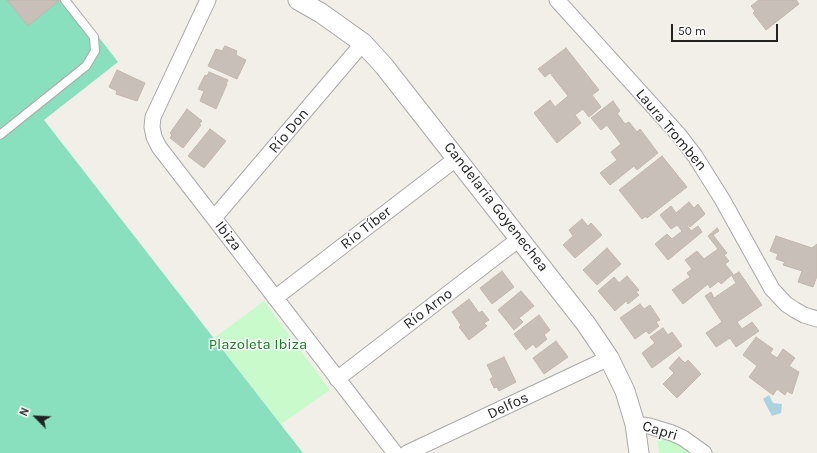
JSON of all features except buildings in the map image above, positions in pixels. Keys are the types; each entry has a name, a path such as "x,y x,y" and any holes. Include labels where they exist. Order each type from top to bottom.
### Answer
{"street":[{"name":"Ibiza","path":"208,0 153,116 152,127 159,147 395,453"},
{"name":"Candelaria Goyenechea","path":"298,0 321,13 363,43 384,66 586,324 609,358 625,391 635,424 639,453"},
{"name":"Laura Tromben","path":"557,0 679,135 695,156 722,199 772,289 782,300 795,310 804,315 817,319"},
{"name":"Río Don","path":"214,218 363,43"},
{"name":"Río Tíber","path":"275,298 457,158"},
{"name":"Río Arno","path":"337,379 519,239"},
{"name":"Delfos","path":"407,453 609,358"},
{"name":"Capri","path":"635,424 649,426 672,433 683,438 704,453"}],"lane":[{"path":"0,135 86,66 95,50 94,37 65,0"}],"green space":[{"path":"0,0 70,0 118,62 44,120 303,453 0,453"},
{"name":"Plazoleta Ibiza","path":"264,301 330,390 281,424 214,338"},
{"path":"657,436 680,445 691,453 659,453"}],"water":[{"path":"769,395 773,403 782,404 781,413 772,416 763,399"}]}
